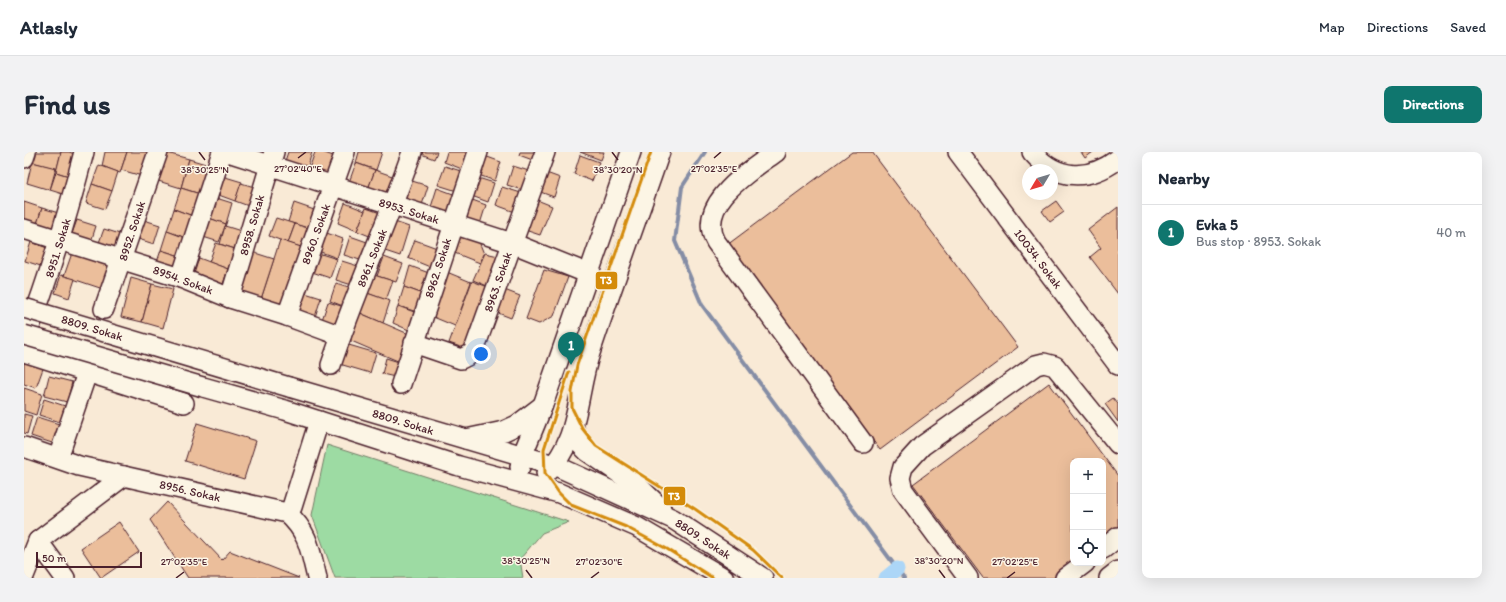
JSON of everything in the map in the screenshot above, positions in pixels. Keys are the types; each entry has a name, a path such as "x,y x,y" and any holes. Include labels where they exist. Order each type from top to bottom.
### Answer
{"street":[{"path":"24,158 26,152"},
{"name":"8951. Sokak","path":"24,342 61,241 84,152"},
{"name":"8952. Sokak","path":"104,309 123,259 158,152"},
{"path":"181,278 222,152"},
{"name":"8953. Sokak","path":"228,152 272,158 333,187 512,243 589,274"},
{"name":"8960. Sokak","path":"287,316 345,152"},
{"name":"8961. Sokak","path":"331,365 341,336 393,206 412,152"},
{"name":"8962. Sokak","path":"401,384 452,224 478,152"},
{"name":"8963. Sokak","path":"414,343 461,359 473,353 545,152"},
{"path":"631,152 544,405 522,456 520,467 523,484 537,479 554,465 563,453 574,429 589,355 660,152"},
{"path":"776,152 740,179 726,193 712,216 711,231 716,242 863,443"},
{"name":"10034. Sokak","path":"958,152 1118,365"},
{"path":"1032,152 1038,159 1054,170 1073,175 1093,173 1118,159"},
{"name":"8958. Sokak","path":"230,298 272,158"},
{"name":"8954. Sokak","path":"24,229 181,278 230,298 287,316 341,336"},
{"name":"8809. Sokak","path":"24,308 554,465 673,519 762,578"},
{"name":"8809. Sokak","path":"24,335 285,410 460,466 559,493 637,527 722,577"},
{"path":"24,352 184,403"},
{"path":"968,578 903,490 900,478 903,467 922,446 1036,365 1044,363 1054,366 1118,444"},
{"path":"58,458 87,373"},
{"path":"464,439 504,431 517,424 544,405"},
{"path":"317,578 307,539 299,524 287,513 292,507 318,421"},
{"path":"574,429 580,444 588,452 639,487 673,519"},
{"name":"8956. Sokak","path":"24,447 79,466 287,513"},
{"path":"24,576 38,541 124,476"},
{"path":"1106,547 1118,537"},
{"path":"38,541 65,578"},
{"path":"1065,578 1081,566"},
{"path":"1109,578 1118,571"}],"green space":[{"path":"327,445 569,522 542,533 520,559 523,578 335,578 312,515"}],"building":[{"path":"35,152 61,152 57,169 32,162"},
{"path":"61,152 69,152 81,156 75,178 56,172"},
{"path":"105,152 127,152 120,173 102,166"},
{"path":"127,152 149,152 142,176 121,170"},
{"path":"163,152 189,159 181,188 155,180"},
{"path":"288,152 312,152 307,169 285,161"},
{"path":"315,152 322,152 336,157 329,176 309,169"},
{"path":"359,152 382,152 376,170 356,163"},
{"path":"416,152 437,152 434,159"},
{"path":"447,152 468,152 462,169 444,162"},
{"path":"520,152 541,152 538,162 519,155"},
{"path":"580,152 604,152 601,160"},
{"path":"852,152 872,152 1018,347 880,450 727,245"},
{"path":"1081,152 1093,152 1085,158"},
{"path":"482,155 501,162 495,181 476,174"},
{"path":"580,155 599,162 592,181 574,174"},
{"path":"189,159 209,165 200,194 181,188"},
{"path":"32,162 56,168 50,190 27,183"},
{"path":"356,163 375,170 367,192 348,185"},
{"path":"99,165 118,172 112,191 92,184"},
{"path":"445,166 464,172 457,191 438,185"},
{"path":"513,166 532,172 526,191 507,185"},
{"path":"375,170 398,178 390,199 367,192"},
{"path":"541,171 560,178 554,197 535,190"},
{"path":"56,172 75,178 69,196 50,190"},
{"path":"222,176 242,182 235,201 216,194"},
{"path":"475,177 494,183 488,202 469,195"},
{"path":"409,180 428,186 422,205 403,198"},
{"path":"241,183 261,189 254,208 235,201"},
{"path":"92,184 112,191 105,209 86,203"},
{"path":"502,187 521,193 515,212 496,205"},
{"path":"181,188 200,194 193,216 174,209"},
{"path":"437,188 456,195 449,213 431,207"},
{"path":"213,197 232,203 226,224 206,217"},
{"path":"467,198 486,205 480,224 461,217"},
{"path":"532,198 552,206 540,235 522,229"},
{"path":"1056,201 1064,212 1050,222 1042,211"},
{"path":"24,202 42,208 36,227 24,223"},
{"path":"294,203 320,212 314,230 288,222"},
{"path":"345,203 365,211 357,231 338,223"},
{"path":"1118,207 1118,294 1090,257 1101,248 1088,230"},
{"path":"42,208 62,214 55,233 36,227"},
{"path":"366,208 386,215 377,239 357,231"},
{"path":"174,209 193,216 186,238 167,231"},
{"path":"206,217 226,224 219,242 200,236"},
{"path":"276,218 295,224 288,243 269,236"},
{"path":"141,219 160,225 154,244 135,238"},
{"path":"77,220 96,226 90,245 70,239"},
{"path":"392,221 409,227 400,256 382,250"},
{"path":"295,224 314,230 307,249 288,243"},
{"path":"225,226 241,231 235,249 220,244"},
{"path":"104,229 123,235 116,254 97,248"},
{"path":"454,230 478,239 484,254 480,263 447,250"},
{"path":"167,231 186,238 180,256 161,250"},
{"path":"324,232 343,239 337,258 318,251"},
{"path":"350,236 370,243 363,261 344,255"},
{"path":"280,240 307,249 288,308 261,299"},
{"path":"415,240 437,248 430,267 408,258"},
{"path":"31,242 50,249 44,267 25,261"},
{"path":"216,243 235,249 228,269 209,262"},
{"path":"161,250 180,256 174,275 155,268"},
{"path":"252,252 274,259 261,299 239,291"},
{"path":"72,253 117,268 109,291 64,276"},
{"path":"318,253 337,259 330,278 312,272"},
{"path":"485,253 503,257 492,288 473,280"},
{"path":"384,257 403,264 396,282 377,276"},
{"path":"199,258 228,269 222,287 193,277"},
{"path":"342,261 361,267 355,286 336,280"},
{"path":"410,266 429,273 423,294 404,287"},
{"path":"442,270 471,282 455,326 426,314"},
{"path":"544,270 568,277 554,316 539,324 526,319"},
{"path":"61,275 75,279 69,298 55,293"},
{"path":"374,275 393,281 386,300 367,293"},
{"path":"131,278 152,284 142,322 121,317"},
{"path":"472,281 491,288 469,350 449,343"},
{"path":"336,283 355,289 348,308 330,301"},
{"path":"152,284 173,289 163,328 142,322"},
{"path":"404,287 423,294 417,312 398,306"},
{"path":"502,289 520,296 511,318 493,311"},
{"path":"302,292 321,298 315,317 296,311"},
{"path":"367,293 390,301 383,323 360,313"},
{"path":"328,302 348,308 341,327 322,320"},
{"path":"398,306 417,313 411,331 393,323"},
{"path":"360,313 411,335 400,362 349,340"},
{"path":"342,343 376,353 370,373 336,363"},
{"path":"24,356 45,363 36,388 24,384"},
{"path":"386,358 399,362 395,377 382,374"},
{"path":"49,376 72,382 67,402 44,396"},
{"path":"1049,383 1105,458 1070,458 1070,566 1057,578 983,578 913,484"},
{"path":"24,388 42,394 36,415 24,411"},
{"path":"1113,398 1118,404 1118,422 1105,404"},
{"path":"44,399 65,406 60,422 39,415"},
{"path":"24,414 32,416 27,434 24,433"},
{"path":"37,417 59,424 52,443 31,436"},
{"path":"197,423 256,441 244,479 185,461"},
{"path":"1106,460 1118,476 1118,533 1106,542"},
{"path":"167,502 222,560 230,551 299,578 188,578 150,520"},
{"path":"119,522 139,552 101,578 81,548"}],"waterway":[{"path":"705,152 682,187 675,241 702,305 904,578"},
{"path":"886,578 897,569"}],"transit line":[{"name":"T3","path":"651,152 577,365 572,392 572,408 582,428 596,446 695,509 753,550 782,578"},
{"name":"T3","path":"569,372 544,449 545,473 559,493 571,505 626,527 667,549 713,578"}],"place":[{"name":"Evka 5","path":"571,365"}]}
